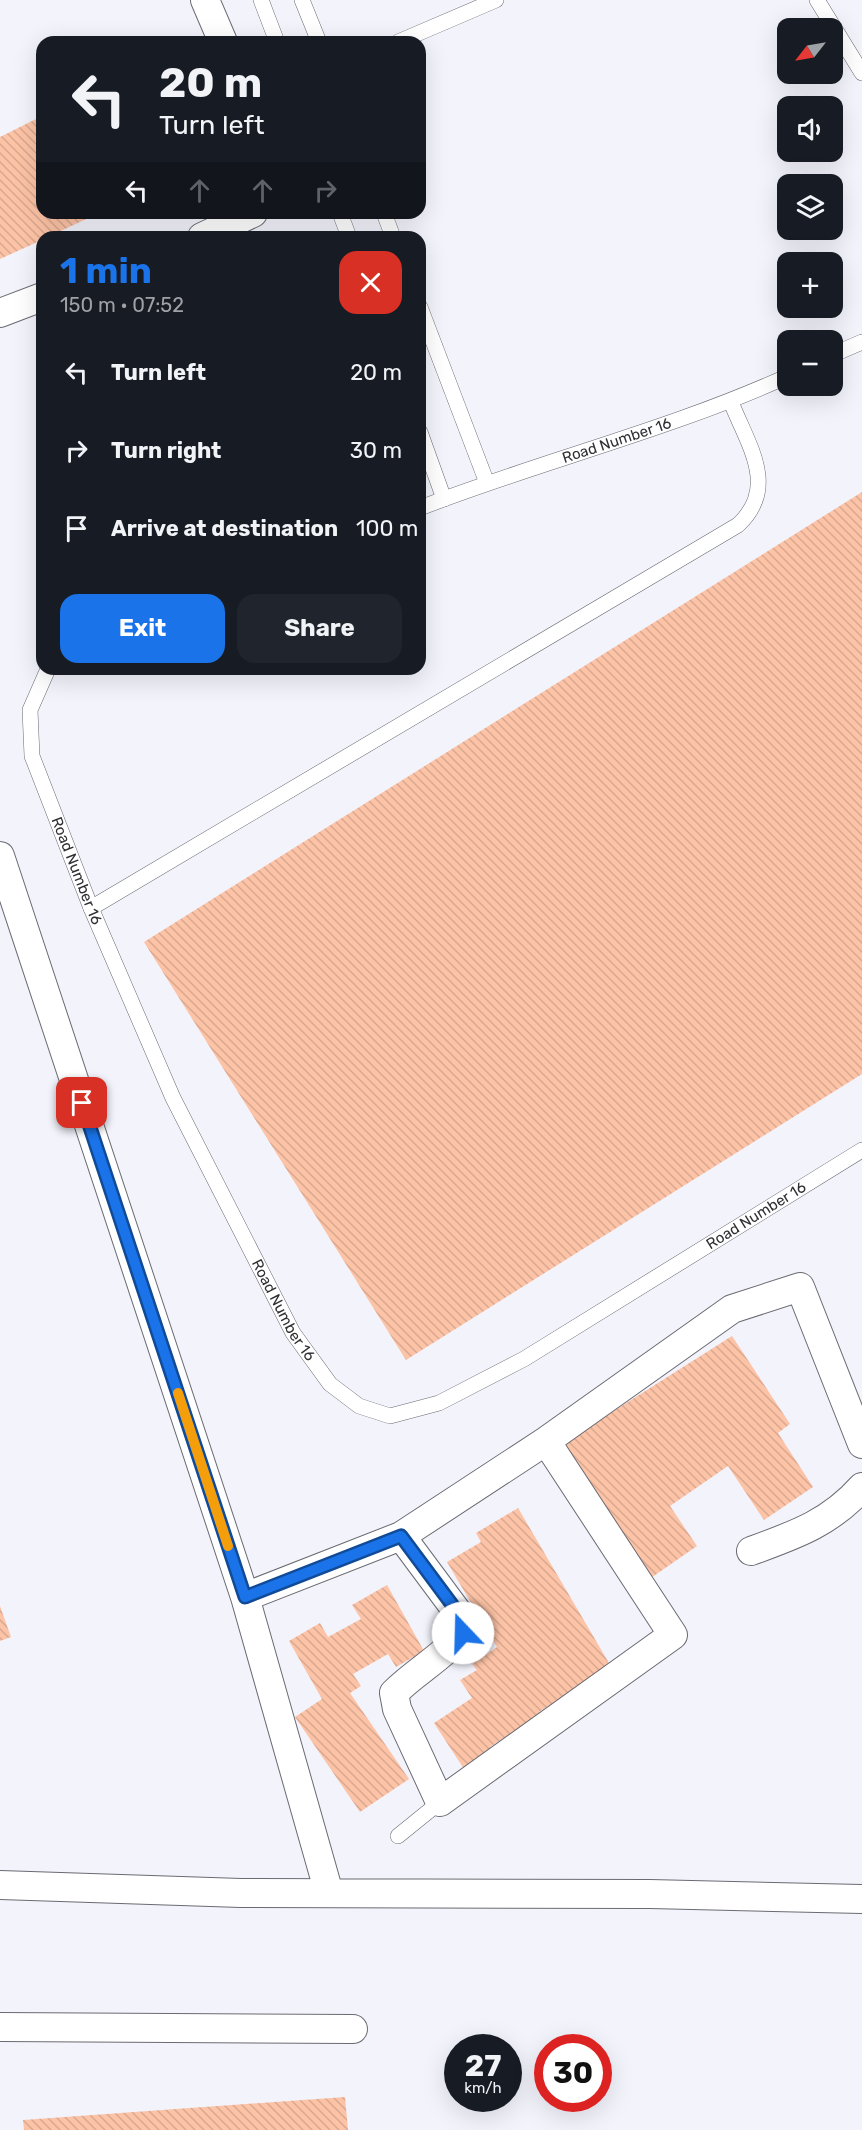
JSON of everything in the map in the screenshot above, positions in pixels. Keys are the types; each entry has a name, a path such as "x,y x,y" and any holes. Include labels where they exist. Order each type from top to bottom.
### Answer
{"street":[{"path":"205,0 220,36"},
{"path":"215,231 240,219"},
{"path":"0,313 36,299"},
{"path":"0,856 245,1597 329,1893"},
{"path":"245,1597 401,1536 546,1441 732,1309 800,1287 862,1444"},
{"path":"401,1536 459,1614 463,1633 451,1648 407,1680 394,1693 397,1709 440,1802 672,1635 546,1441"},
{"path":"751,1551 807,1531 846,1504 862,1487"},
{"path":"0,1885 329,1893 650,1894 862,1899"},
{"path":"0,2027 353,2028"}],"lane":[{"path":"261,0 275,36"},
{"path":"302,0 317,36"},
{"path":"412,36 496,0"},
{"path":"817,0 862,73"},
{"path":"426,323 487,483"},
{"path":"843,350 862,342"},
{"name":"Road Number 16","path":"426,506 487,483 731,402 777,381"},
{"path":"91,908 738,525 749,515 758,500 760,483 757,466 731,402"},
{"path":"426,449 444,499"},
{"name":"Road Number 16","path":"45,675 30,710 32,756 91,908 173,1098 292,1333 330,1384 359,1406 390,1416 439,1403 524,1359 862,1150"},
{"path":"398,1836 440,1802"}],"building":[{"path":"36,119 36,219 86,219 61,231 36,231 36,243 0,259 0,137"},
{"path":"862,492 862,1074 406,1360 144,942"},
{"path":"732,1336 790,1424 778,1433 813,1487 764,1520 728,1466 670,1506 697,1546 648,1580 560,1445"},
{"path":"518,1508 616,1675 566,1709 559,1699 539,1712 545,1719 517,1738 514,1731 490,1747 494,1753 466,1772 434,1723 472,1698 460,1680 477,1670 472,1664 497,1647 447,1562 481,1542 476,1533"},
{"path":"387,1585 424,1651 396,1667 388,1654 353,1674 361,1686 350,1693 409,1779 360,1812 295,1717 322,1699 289,1641 320,1623 328,1637 361,1619 352,1605"},
{"path":"0,1606 11,1637 0,1641"},
{"path":"345,2097 348,2130 24,2130 23,2120"}],"slow traffic":[{"path":"178,1393 228,1546"}],"route":[{"path":"82,1103 245,1597 401,1536 459,1614 463,1633"}]}
